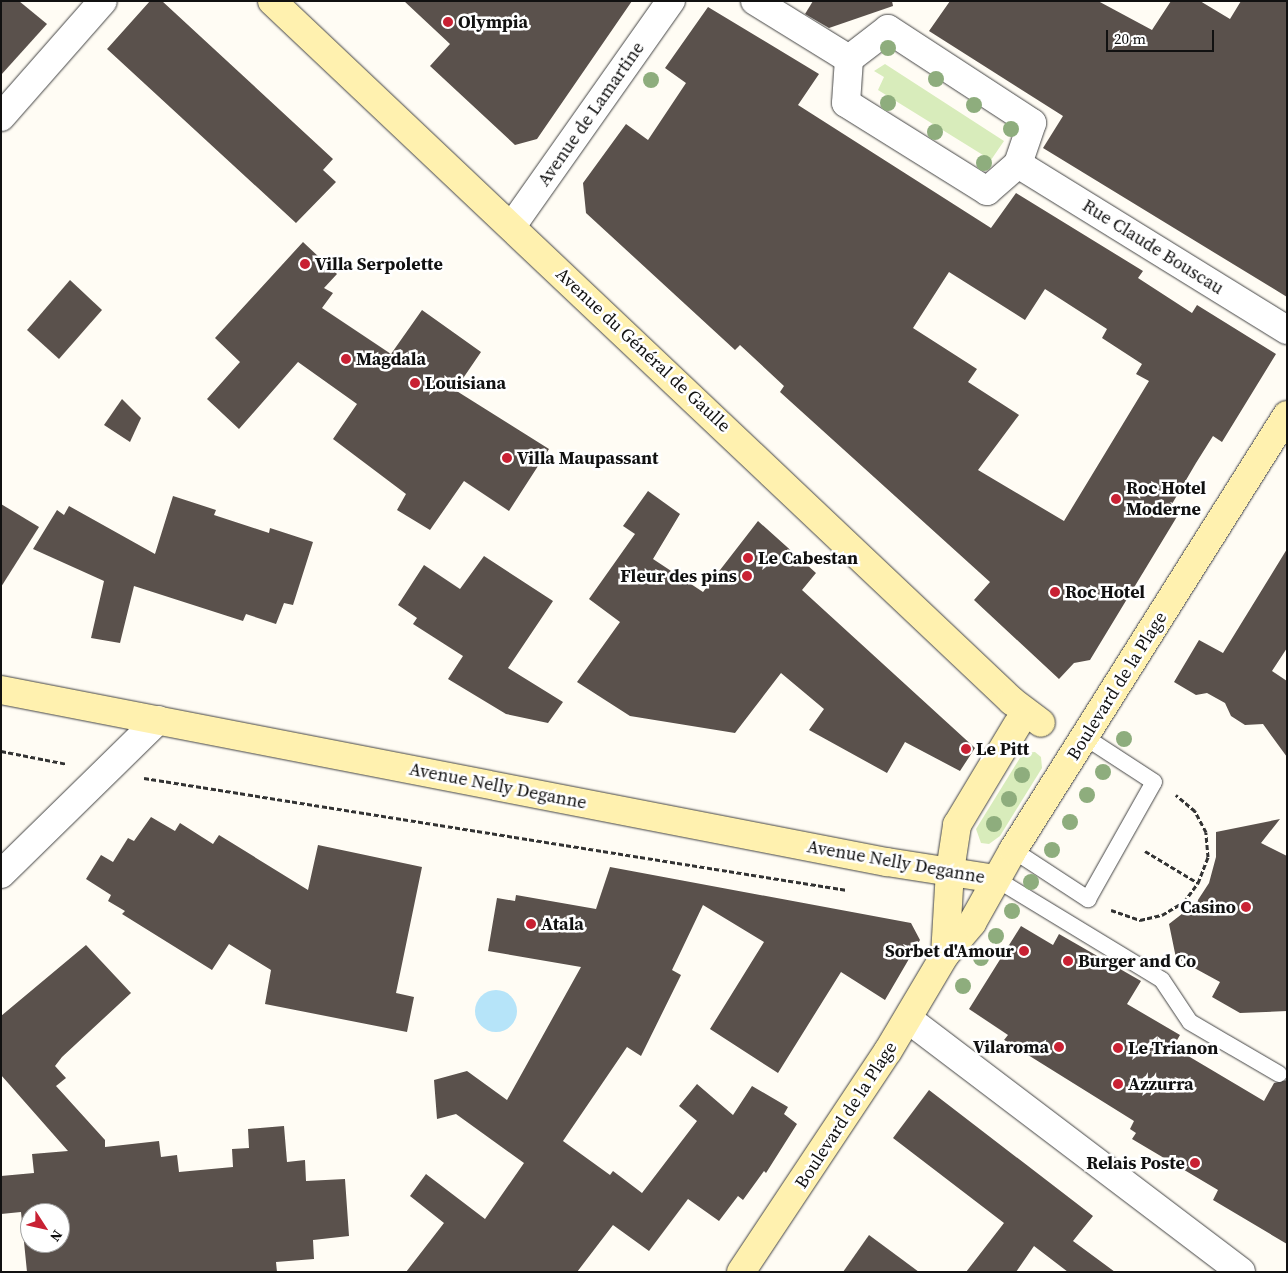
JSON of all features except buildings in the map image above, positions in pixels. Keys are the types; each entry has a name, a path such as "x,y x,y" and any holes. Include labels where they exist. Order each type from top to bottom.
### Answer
{"main road":[{"name":"Avenue du Général de Gaulle","path":"272,1 512,226 1023,716 1060,735 1078,747"},
{"name":"Boulevard de la Plage","path":"741,1272 908,1019 945,955 972,923 1013,850 1287,415"},
{"name":"Avenue Nelly Deganne","path":"1,690 887,862 996,879"},
{"name":"Boulevard de la Plage","path":"945,955 950,871 957,825 1023,716"}],"street":[{"path":"1,116 103,1"},
{"name":"Avenue de Lamartine","path":"512,226 671,1"},
{"path":"755,1 849,59"},
{"path":"888,29 1032,123 1018,164 987,191 846,102 849,59 888,29"},
{"name":"Rue Claude Bouscau","path":"1018,164 1287,330"},
{"path":"1,874 158,720"},
{"path":"908,1019 1241,1272"}],"lane":[{"path":"1013,850 1088,899 1154,782 1078,747"},
{"path":"996,879 1162,980 1190,1022 1279,1074"}],"path":[{"path":"1,752 106,772 857,892"},
{"path":"1088,899 1140,920 1162,915 1176,906 1198,883 1208,857 1206,832 1196,811 1182,798 1154,782"},
{"path":"1123,838 1198,883"}],"green space":[{"path":"885,64 1004,141 991,160 878,90 884,77 874,71"},
{"path":"1035,752 1041,757 1042,768 1000,836 989,844 981,843 976,829 1023,753"}],"water":[{"path":"500,990 508,993 514,999 517,1011 514,1023 508,1029 492,1032 484,1029 478,1023 475,1007 478,999 484,993"}],"place":[{"name":"Olympia","path":"448,22"},
{"name":"Villa Serpolette","path":"305,264"},
{"name":"Magdala","path":"346,359"},
{"name":"Louisiana","path":"415,383"},
{"name":"Villa Maupassant","path":"507,458"},
{"name":"Roc Hotel Moderne","path":"1116,499"},
{"name":"Le Cabestan","path":"748,558"},
{"name":"Fleur des pins","path":"747,576"},
{"name":"Roc Hotel","path":"1055,592"},
{"name":"Le Pitt","path":"966,749"},
{"name":"Casino","path":"1246,907"},
{"name":"Atala","path":"531,924"},
{"name":"Sorbet d'Amour","path":"1024,951"},
{"name":"Burger and Co","path":"1068,961"},
{"name":"Vilaroma","path":"1059,1047"},
{"name":"Le Trianon","path":"1118,1048"},
{"name":"Azzurra","path":"1118,1084"},
{"name":"Relais Poste","path":"1195,1163"}]}
